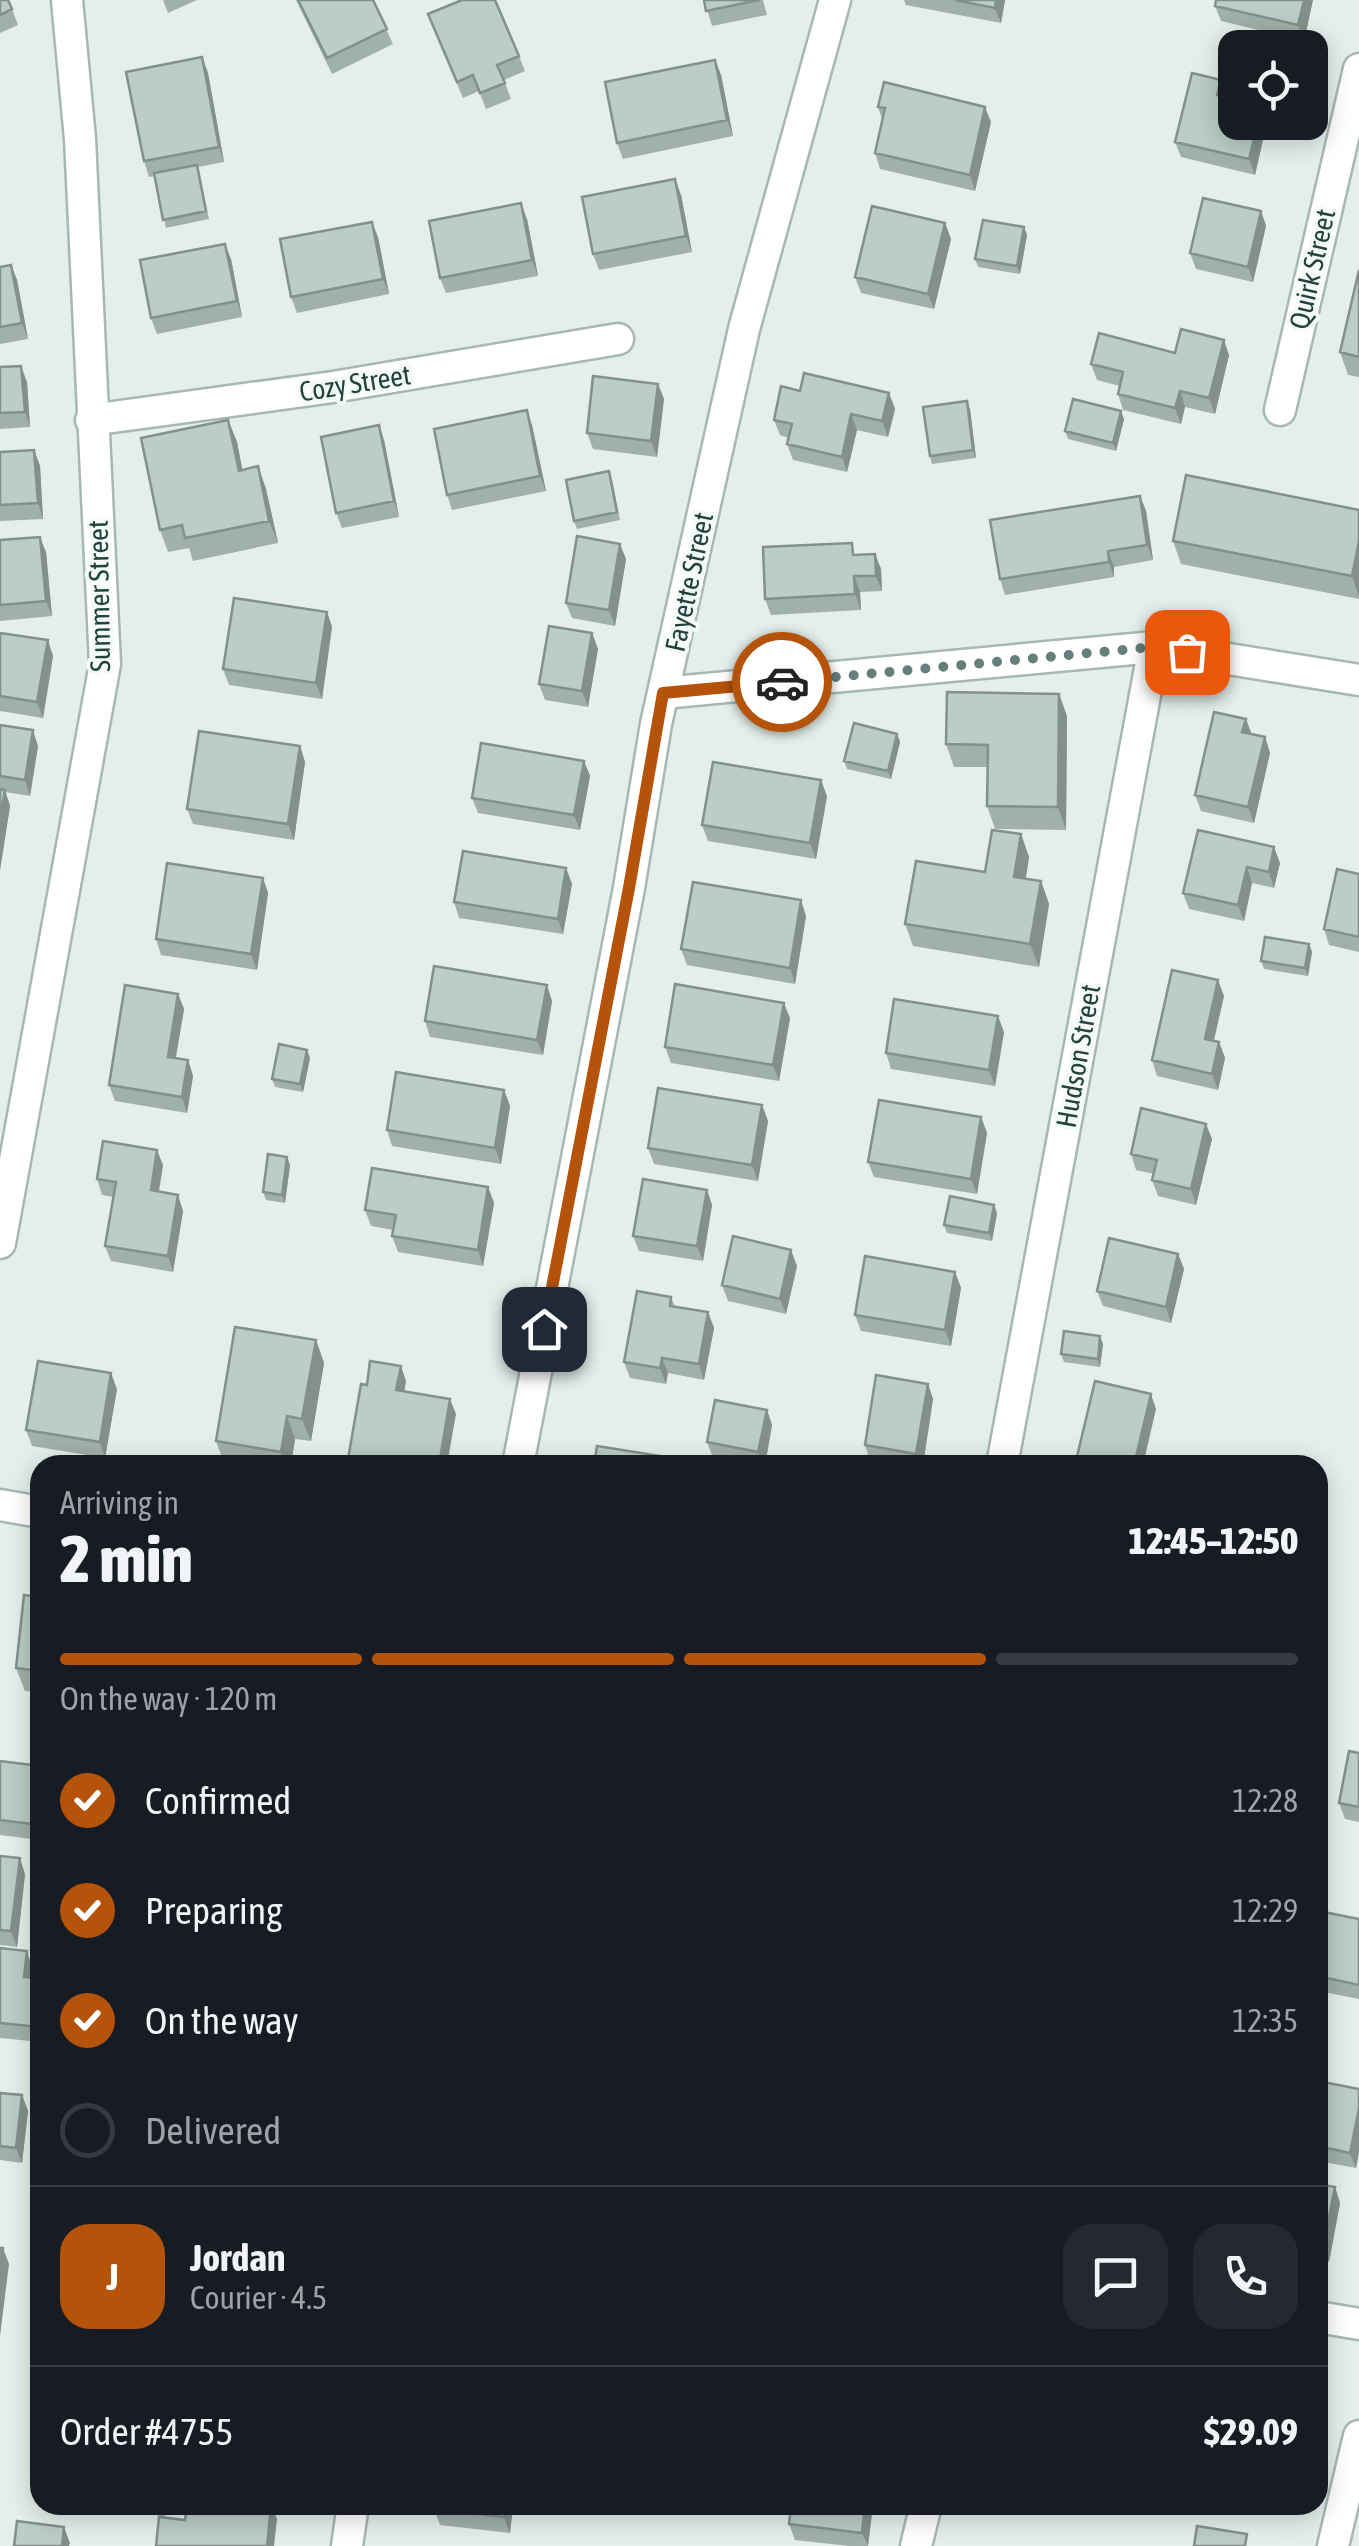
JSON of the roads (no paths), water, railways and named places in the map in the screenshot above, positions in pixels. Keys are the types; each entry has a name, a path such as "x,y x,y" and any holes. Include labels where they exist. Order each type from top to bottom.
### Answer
{"street":[{"name":"Summer Street","path":"0,1243 105,664 80,139 67,0"},
{"name":"Fayette Street","path":"520,1455 663,693 744,329 835,0"},
{"name":"Quirk Street","path":"1280,410 1359,69"},
{"name":"Cozy Street","path":"91,420 333,387 618,339"},
{"path":"663,693 1154,647 1359,680"},
{"name":"Hudson Street","path":"1004,1455 1154,647"},
{"path":"0,1506 30,1510"},
{"path":"1328,2319 1359,2324"},
{"path":"1333,2546 1359,2436"},
{"path":"347,2546 352,2515"},
{"path":"916,2546 924,2515"}]}
